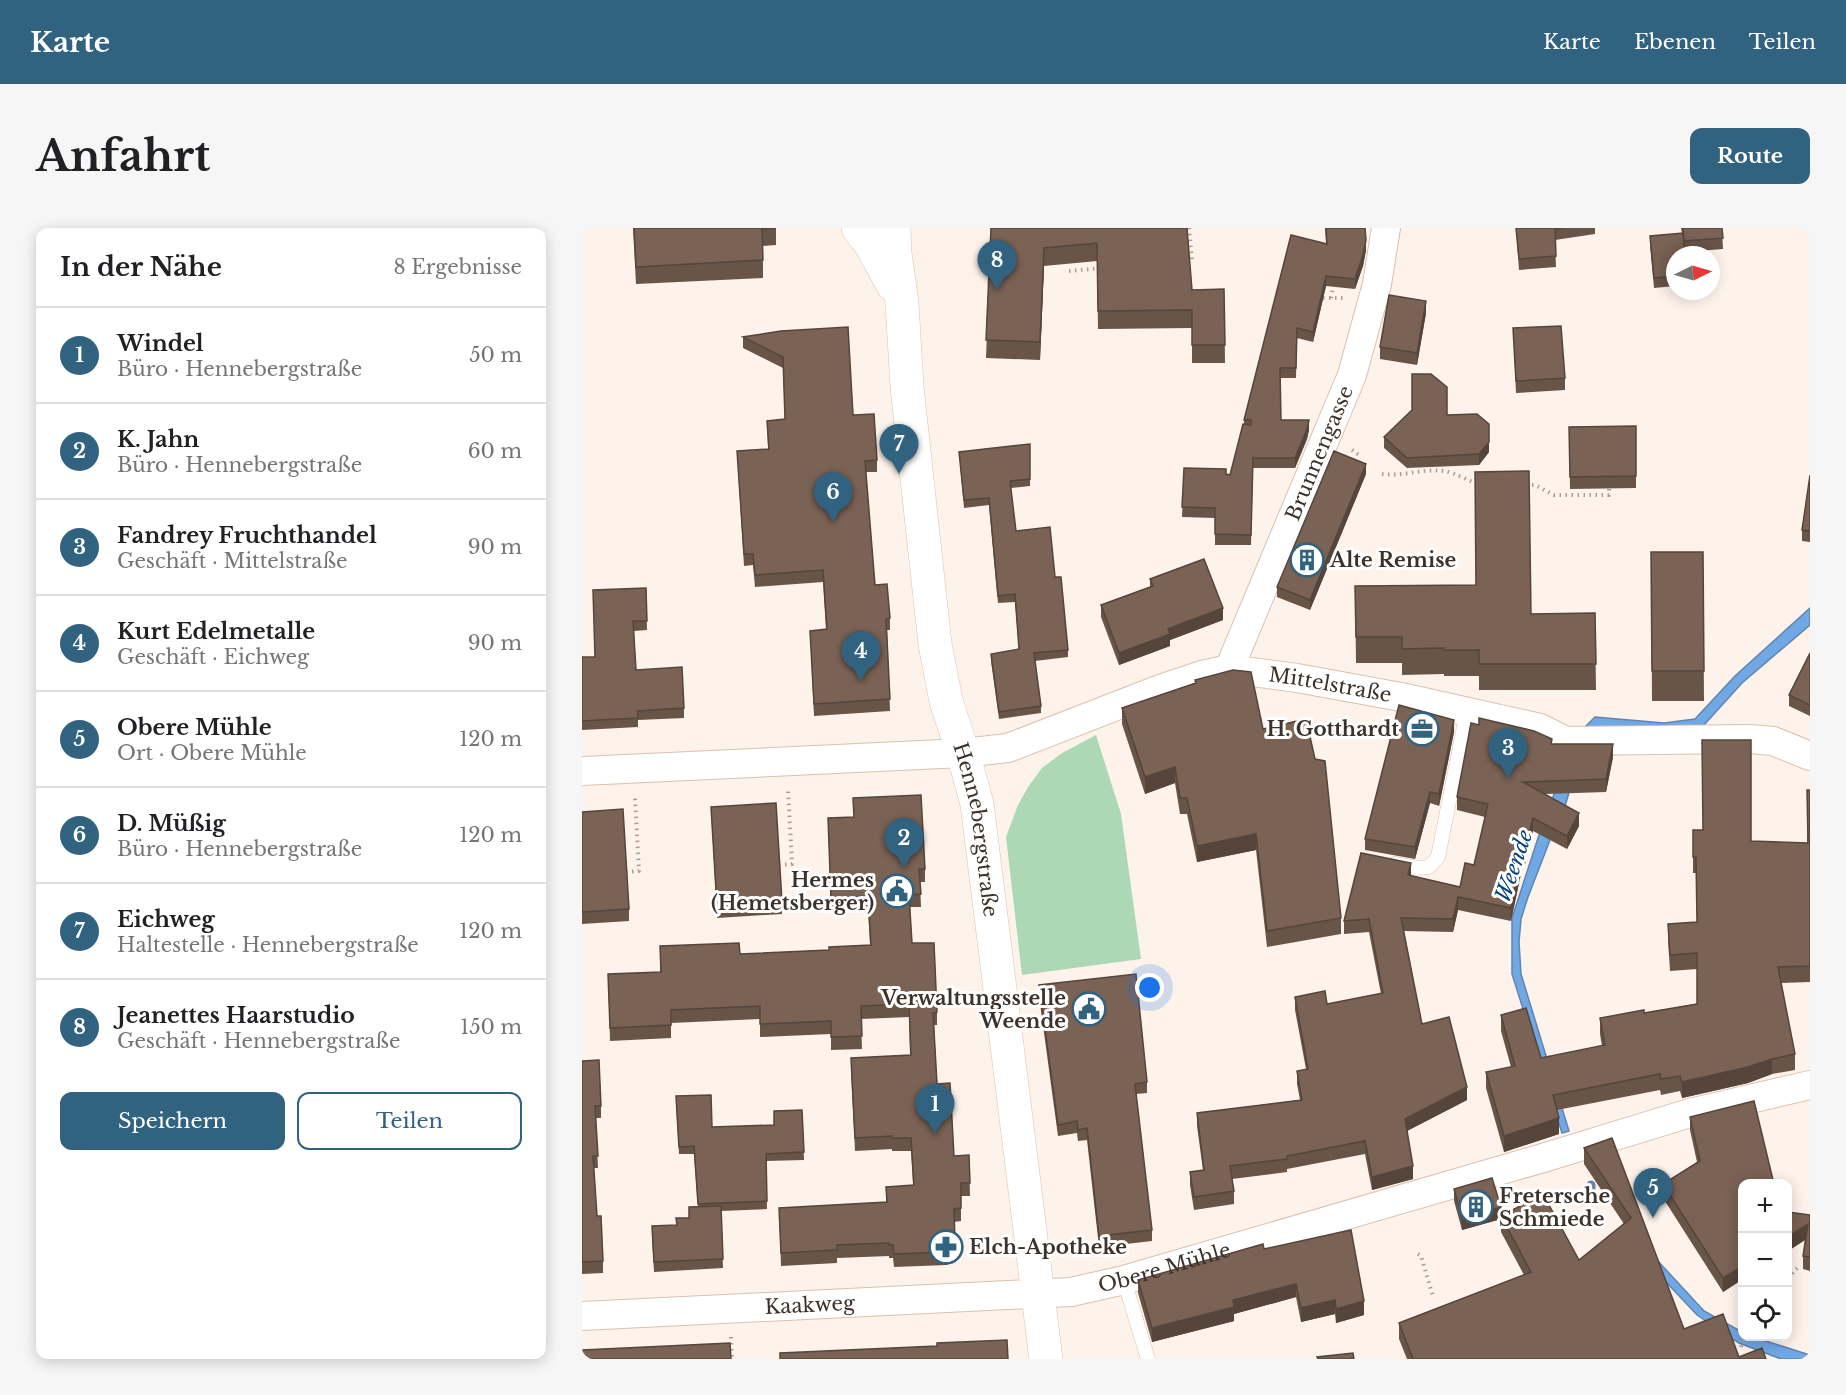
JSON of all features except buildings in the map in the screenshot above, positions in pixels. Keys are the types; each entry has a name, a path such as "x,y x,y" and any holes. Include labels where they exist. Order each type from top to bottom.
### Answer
{"street":[{"path":"858,228 884,267 902,303"},
{"name":"Hennebergstraße","path":"894,228 902,303 907,387 935,644 946,701 977,804 1046,1359"},
{"name":"Hennebergstraße","path":"902,303 905,228"},
{"name":"Brunnengasse","path":"1229,669 1352,375 1377,284 1386,228"},
{"name":"Mittelstraße","path":"582,771 963,753 1008,747 1160,689 1229,669 1297,678 1401,697 1540,728 1566,741 1750,739 1773,741 1810,756"},
{"name":"Obere Mühle","path":"1037,1295 1071,1293 1124,1280 1690,1113 1810,1085"},
{"name":"Kaakweg","path":"582,1316 1037,1295"}],"lane":[{"path":"1377,861 1417,868 1429,867 1438,857 1467,712"},
{"path":"1124,1280 1148,1359"}],"path":[{"path":"1181,261 1192,260 1190,228"},
{"path":"1069,271 1103,268"},
{"path":"1331,298 1333,287"},
{"path":"1382,474 1394,476 1404,473 1444,471 1483,486"},
{"path":"1525,485 1535,485 1554,495 1609,495 1609,489"},
{"path":"779,865 792,864 786,762"},
{"path":"626,872 639,871 634,769"},
{"path":"1418,1254 1421,1256 1433,1297"},
{"path":"1792,1274 1799,1266"},
{"path":"1741,1347 1743,1341"}],"green space":[{"path":"1096,735 1121,814 1141,959 1022,975 1006,837 1018,805 1042,768 1062,753"}],"water":[{"path":"1810,608 1810,625 1742,683 1696,731 1581,751 1562,817 1550,840 1528,897 1521,919 1519,942 1521,974 1569,1131 1562,1133 1512,974 1512,918 1568,756 1579,733 1595,717 1664,723 1695,719 1735,676"},
{"path":"1657,1260 1704,1311 1738,1330 1738,1341 1766,1341 1810,1355 1810,1359 1781,1359 1739,1343 1697,1315 1650,1265"}],"waterway":[{"path":"1591,1185 1591,1202"}],"place":[{"name":"Jeanettes Haarstudio","path":"997,290"},
{"name":"Eichweg","path":"899,474"},
{"name":"D. Müßig","path":"833,522"},
{"name":"Alte Remise","path":"1307,560"},
{"name":"Kurt Edelmetalle","path":"861,681"},
{"name":"H. Gotthardt","path":"1422,729"},
{"name":"Fandrey Fruchthandel","path":"1508,778"},
{"name":"K. Jahn","path":"904,868"},
{"name":"Hermes (Hemetsberger)","path":"897,891"},
{"name":"Verwaltungsstelle Weende","path":"1089,1009"},
{"name":"Windel","path":"935,1134"},
{"name":"Fretersche Schmiede","path":"1476,1207"},
{"name":"Obere Mühle","path":"1653,1218"},
{"name":"Elch-Apotheke","path":"946,1247"}],"water label":[{"name":"Weende","path":"1514,866"}]}
